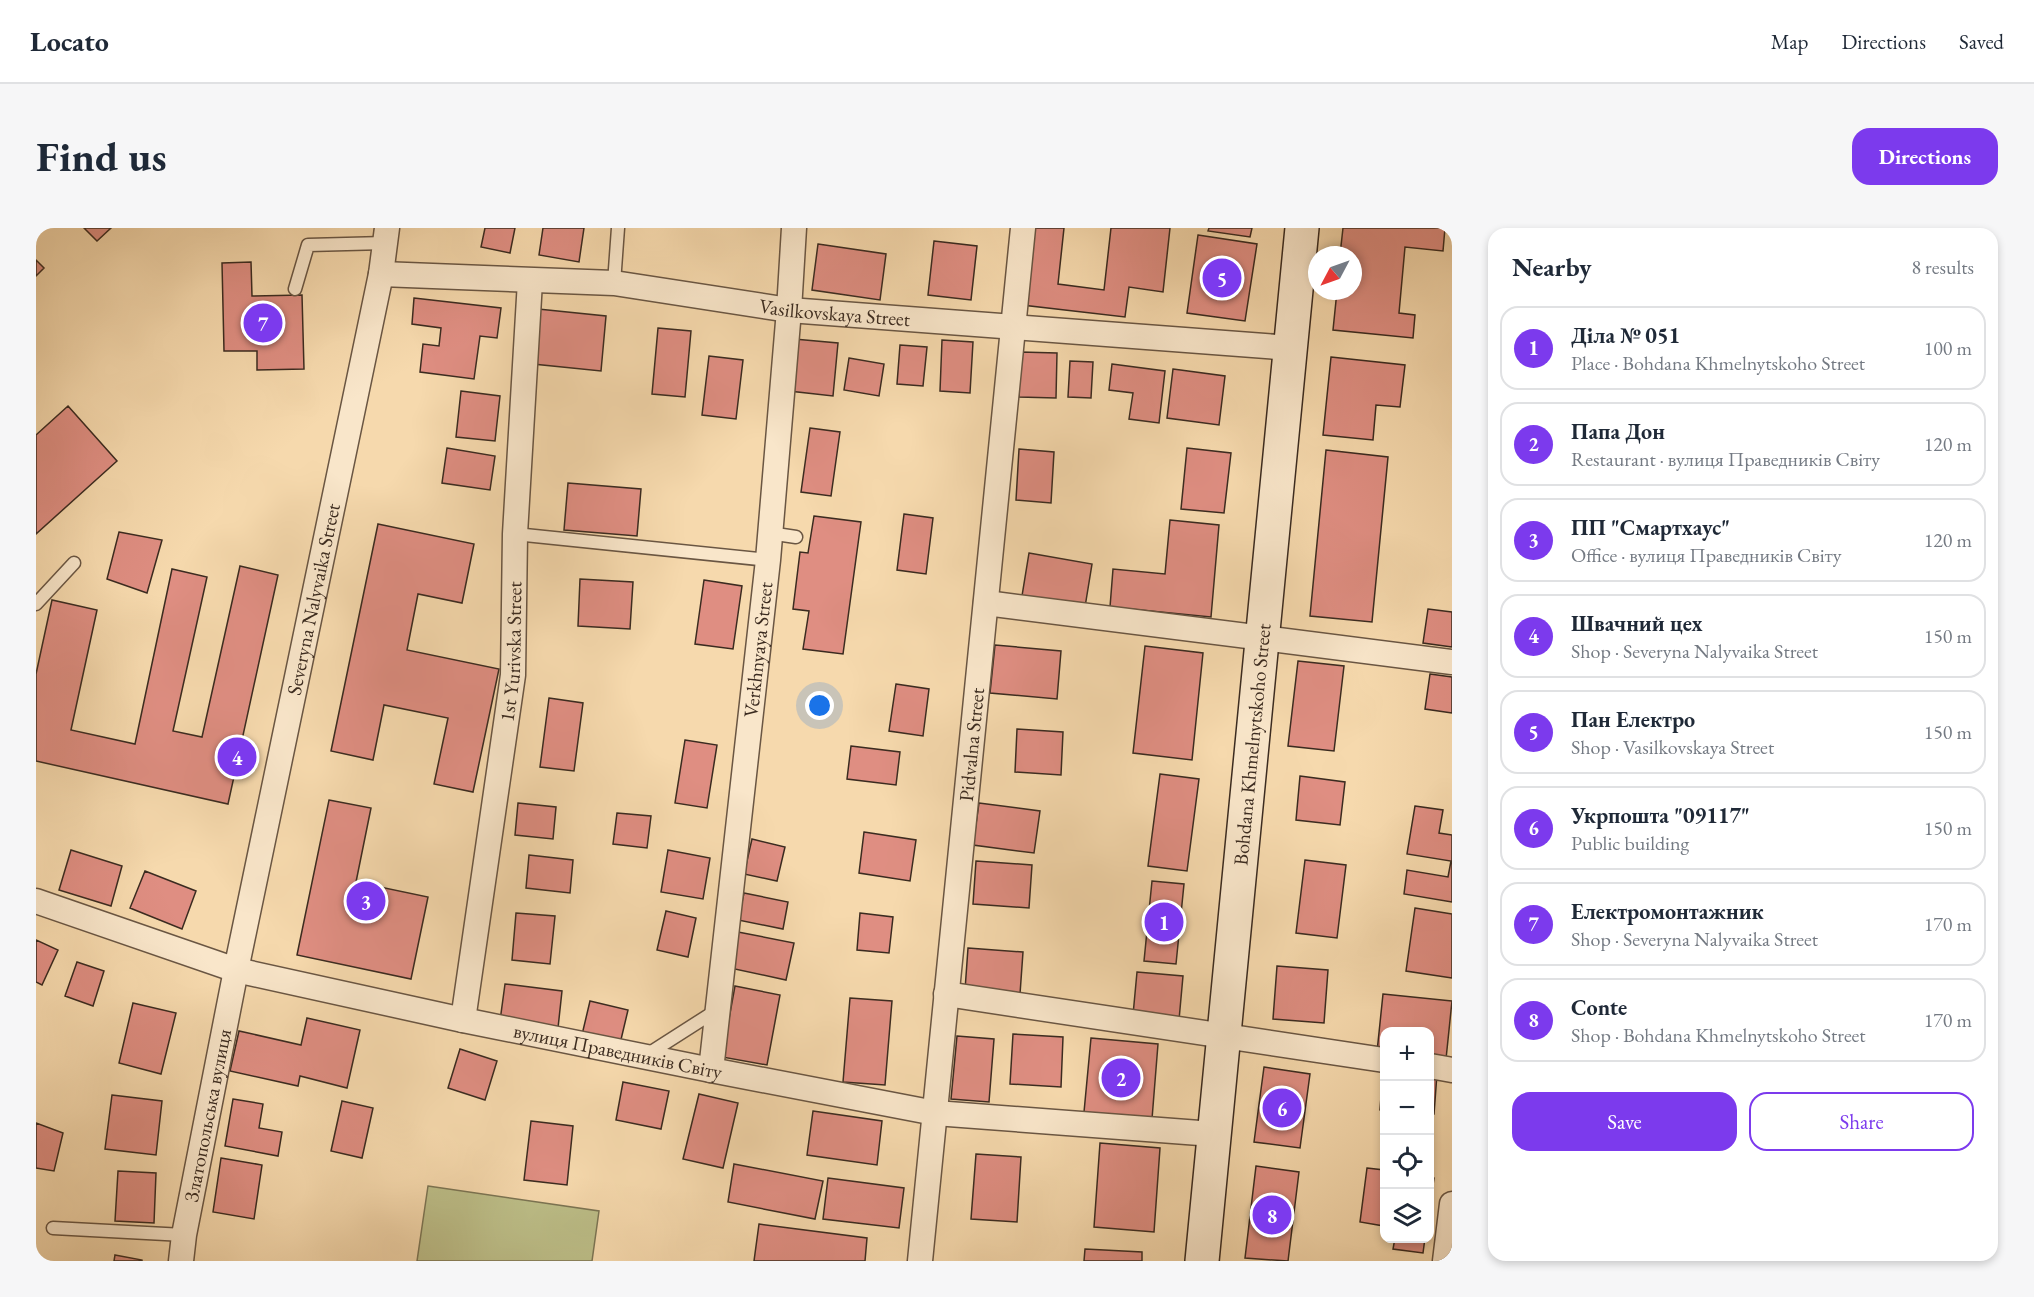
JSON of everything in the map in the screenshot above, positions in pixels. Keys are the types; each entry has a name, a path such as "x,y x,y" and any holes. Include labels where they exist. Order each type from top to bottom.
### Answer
{"street":[{"name":"Verkhnyaya Street","path":"711,1070 768,560 794,228"},
{"name":"Pidvalna Street","path":"920,1261 1023,228"},
{"name":"Bohdana Khmelnytskoho Street","path":"1202,1261 1302,228"},
{"name":"Severyna Nalyvaika Street","path":"237,970 381,274 386,236"},
{"name":"Vasilkovskaya Street","path":"381,274 614,283 789,310 1291,348"},
{"name":"1st Yurivska Street","path":"463,1020 513,675 515,534 530,281"},
{"path":"986,603 1452,662"},
{"name":"вулиця Праведників Світу","path":"36,901 237,970 463,1020 711,1070 935,1113 1213,1134"},
{"name":"Златопольська вулиця","path":"181,1261 184,1235 237,970"},
{"path":"946,994 1380,1059"},
{"path":"1434,1067 1452,1070"},
{"path":"1445,1261 1452,1204"}],"lane":[{"path":"614,283 618,228"},
{"path":"295,289 308,245 386,236"},
{"path":"769,533 796,537"},
{"path":"515,534 768,560"},
{"path":"36,604 74,563"},
{"path":"644,1056 717,1010"},
{"path":"53,1228 184,1235"}],"green space":[{"path":"428,1186 599,1211 592,1261 417,1261"}],"building":[{"path":"84,228 111,228 97,241"},
{"path":"485,228 515,228 510,253 481,247"},
{"path":"543,228 584,228 579,262 539,255"},
{"path":"1031,228 1064,228 1058,284 1104,290 1111,228 1170,228 1163,292 1129,287 1125,317 1022,305"},
{"path":"1209,228 1252,228 1250,237 1208,231"},
{"path":"1343,228 1445,228 1443,251 1405,247 1399,313 1415,315 1413,338 1333,330 1336,300 1362,300 1362,246 1341,246"},
{"path":"1198,235 1257,244 1245,321 1187,313"},
{"path":"934,241 977,246 971,300 928,295"},
{"path":"818,244 886,254 880,300 812,290"},
{"path":"36,260 44,268 36,276"},
{"path":"251,262 252,296 302,295 304,369 257,370 257,351 224,351 222,263"},
{"path":"414,298 501,308 497,338 480,336 474,379 420,372 423,344 439,346 441,328 412,324"},
{"path":"538,309 606,316 601,371 533,364"},
{"path":"658,328 691,331 685,397 652,394"},
{"path":"794,339 838,343 833,396 789,391"},
{"path":"942,340 973,342 970,393 940,391"},
{"path":"900,345 927,347 923,386 897,384"},
{"path":"1020,352 1057,353 1056,398 1019,397"},
{"path":"709,356 743,360 736,419 702,415"},
{"path":"1331,357 1405,365 1400,407 1376,405 1373,440 1323,435"},
{"path":"849,358 884,364 879,396 844,390"},
{"path":"1070,361 1093,362 1091,398 1068,397"},
{"path":"1112,364 1165,371 1159,423 1129,419 1133,393 1109,390"},
{"path":"1173,369 1225,376 1219,425 1167,418"},
{"path":"461,391 500,396 495,441 456,437"},
{"path":"68,406 117,461 36,534 36,435"},
{"path":"810,428 840,432 831,496 801,492"},
{"path":"447,448 495,456 490,490 442,483"},
{"path":"1187,448 1231,453 1224,513 1181,509"},
{"path":"1019,449 1054,452 1051,503 1016,500"},
{"path":"1326,450 1388,457 1372,622 1310,616"},
{"path":"568,483 641,489 637,536 564,530"},
{"path":"904,514 933,518 926,574 897,570"},
{"path":"814,516 861,522 843,654 803,649 809,611 793,609 800,552 808,553"},
{"path":"1170,520 1219,525 1211,617 1110,607 1113,569 1165,574"},
{"path":"378,524 474,544 462,603 418,594 407,650 499,669 473,792 434,784 448,718 384,705 373,760 331,751"},
{"path":"119,532 162,540 147,593 107,579"},
{"path":"1029,553 1092,564 1085,607 1022,596"},
{"path":"240,566 278,575 228,804 36,761 36,674 52,600 97,610 71,730 135,744 172,569 207,577 173,731 202,737"},
{"path":"580,579 633,582 630,629 578,626"},
{"path":"704,580 742,586 733,649 695,644"},
{"path":"1428,609 1452,612 1452,647 1423,643"},
{"path":"995,645 1061,651 1057,699 990,693"},
{"path":"1145,646 1203,653 1192,760 1133,753"},
{"path":"1298,661 1344,666 1334,751 1288,746"},
{"path":"1430,674 1452,677 1452,713 1425,709"},
{"path":"896,684 929,689 923,736 889,731"},
{"path":"549,698 583,703 574,771 540,767"},
{"path":"1017,729 1063,732 1061,775 1015,772"},
{"path":"685,740 717,745 707,808 675,803"},
{"path":"851,746 900,752 896,785 847,779"},
{"path":"1160,774 1199,779 1187,871 1148,866"},
{"path":"1300,776 1345,782 1340,825 1296,820"},
{"path":"329,800 371,808 356,882 428,897 411,979 297,955"},
{"path":"518,803 556,807 553,839 515,835"},
{"path":"979,803 1040,811 1034,853 973,845"},
{"path":"1415,806 1443,810 1439,833 1452,835 1452,902 1404,894 1407,870 1448,877 1451,861 1407,854"},
{"path":"617,813 651,816 647,848 613,844"},
{"path":"864,832 916,840 910,881 859,873"},
{"path":"752,839 785,847 777,881 744,874"},
{"path":"71,850 122,866 111,906 59,890"},
{"path":"668,850 710,858 703,899 661,892"},
{"path":"529,855 573,860 570,893 526,888"},
{"path":"1305,860 1346,865 1337,938 1296,933"},
{"path":"976,861 1032,865 1029,908 973,904"},
{"path":"145,871 196,891 182,929 130,908"},
{"path":"1152,881 1184,884 1176,964 1144,961"},
{"path":"744,893 788,902 783,929 738,920"},
{"path":"1415,908 1452,914 1452,978 1406,971"},
{"path":"666,911 696,918 688,957 657,950"},
{"path":"516,913 555,916 550,964 512,960"},
{"path":"860,913 893,917 889,953 857,950"},
{"path":"738,932 794,943 786,980 730,968"},
{"path":"36,940 58,950 42,985 36,982"},
{"path":"968,948 1023,952 1020,994 965,990"},
{"path":"77,962 104,971 93,1006 65,996"},
{"path":"1277,966 1328,970 1324,1023 1273,1019"},
{"path":"1137,972 1183,976 1179,1020 1133,1015"},
{"path":"505,984 562,991 558,1028 500,1021"},
{"path":"735,986 780,995 767,1065 722,1057"},
{"path":"1383,994 1452,1001 1446,1059 1434,1058 1434,1027 1380,1027 1380,1052 1377,1052"},
{"path":"850,998 892,1001 885,1085 843,1082"},
{"path":"590,1001 628,1010 619,1048 581,1039"},
{"path":"133,1003 176,1013 161,1074 119,1063"},
{"path":"307,1018 360,1030 347,1088 300,1076 298,1086 230,1071 239,1031 301,1045"},
{"path":"1013,1034 1063,1037 1061,1087 1010,1084"},
{"path":"957,1036 994,1039 989,1102 951,1099"},
{"path":"1091,1038 1158,1044 1152,1119 1084,1112"},
{"path":"460,1049 497,1061 485,1100 448,1088"},
{"path":"1264,1067 1310,1074 1300,1148 1254,1142"},
{"path":"1434,1074 1437,1074 1434,1114"},
{"path":"623,1082 669,1091 661,1129 616,1120"},
{"path":"699,1094 738,1103 723,1168 683,1159"},
{"path":"112,1095 162,1101 156,1155 105,1149"},
{"path":"233,1099 263,1104 259,1128 282,1132 278,1156 225,1146"},
{"path":"342,1101 373,1108 362,1158 331,1151"},
{"path":"813,1111 882,1121 877,1165 807,1155"},
{"path":"531,1121 573,1126 567,1185 524,1180"},
{"path":"36,1123 63,1133 54,1171 36,1168"},
{"path":"1100,1143 1160,1148 1154,1232 1094,1227"},
{"path":"976,1154 1021,1157 1017,1222 971,1219"},
{"path":"221,1158 262,1165 254,1219 213,1212"},
{"path":"734,1164 823,1181 815,1219 728,1202"},
{"path":"1256,1166 1299,1172 1288,1261 1245,1258"},
{"path":"1367,1168 1380,1170 1380,1225 1360,1222"},
{"path":"118,1171 156,1173 154,1223 115,1221"},
{"path":"828,1178 904,1188 899,1228 823,1219"},
{"path":"759,1224 867,1238 865,1261 754,1261"},
{"path":"1394,1243 1424,1243 1423,1253 1393,1249"},
{"path":"1085,1249 1142,1252 1142,1261 1084,1261"},
{"path":"115,1255 142,1260 142,1261 114,1261"}],"place":[{"name":"Пан Електро","path":"1222,278"},
{"name":"Електромонтажник","path":"263,323"},
{"name":"Швачний цех","path":"237,757"},
{"name":"ПП \"Смартхаус\"","path":"366,901"},
{"name":"Діла № 051","path":"1164,922"},
{"name":"Папа Дон","path":"1121,1078"},
{"name":"Укрпошта \"09117\"","path":"1282,1108"},
{"name":"Conte","path":"1272,1215"}]}
